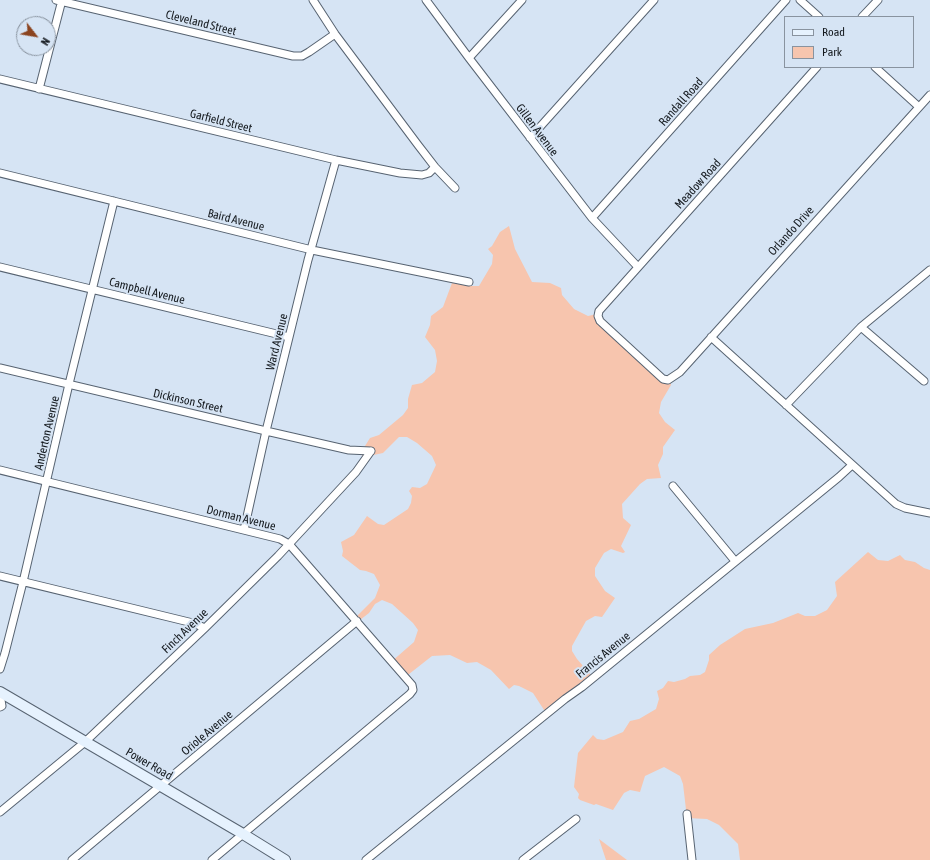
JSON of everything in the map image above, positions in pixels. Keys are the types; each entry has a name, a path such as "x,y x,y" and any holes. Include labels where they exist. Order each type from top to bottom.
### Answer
{"main road":[{"name":"Power Road","path":"0,693 285,860"}],"street":[{"path":"39,89 60,0"},
{"name":"Cleveland Street","path":"60,0 293,56 302,56 335,34"},
{"path":"313,0 335,34 435,167 455,188"},
{"name":"Gillen Avenue","path":"426,0 468,58 592,218 638,267"},
{"path":"468,58 522,0"},
{"path":"530,138 654,0"},
{"name":"Randall Road","path":"592,218 786,0"},
{"path":"800,0 818,16"},
{"path":"863,16 878,0"},
{"name":"Meadow Road","path":"668,380 663,379 600,321 598,316 599,311 816,68"},
{"path":"876,68 919,107"},
{"name":"Garfield Street","path":"0,79 336,160 414,175 429,173 435,167"},
{"name":"Orlando Drive","path":"668,380 680,372 930,95"},
{"name":"Ward Avenue","path":"244,530 266,431 308,260 336,160"},
{"name":"Baird Avenue","path":"0,173 312,250 468,282"},
{"name":"Anderton Avenue","path":"0,669 23,582 69,384 114,201"},
{"name":"Campbell Avenue","path":"0,267 289,337"},
{"path":"786,404 861,327 930,270"},
{"path":"861,327 924,382"},
{"path":"711,338 896,504 905,508 930,513"},
{"name":"Dickinson Street","path":"0,368 349,450 371,451"},
{"name":"Finch Avenue","path":"0,812 85,742 205,628 289,544 356,472 371,451"},
{"name":"Francis Avenue","path":"366,860 565,699 582,687 852,465"},
{"name":"Dorman Avenue","path":"0,470 280,539 289,544 412,686 413,690 410,694 243,834"},
{"path":"673,486 735,561"},
{"path":"0,576 193,622 205,628"},
{"name":"Oriole Avenue","path":"72,860 357,622"},
{"path":"0,693 2,706 0,707"},
{"path":"687,814 692,860"},
{"path":"523,860 576,819"},
{"path":"212,860 243,834"}],"green space":[{"path":"509,226 515,249 532,282 550,283 561,288 562,295 574,309 588,316 597,314 648,364 670,380 671,385 661,402 659,413 665,422 675,430 663,447 663,454 658,465 661,478 647,479 640,484 622,504 623,518 631,525 621,546 625,552 623,553 611,549 604,553 595,568 595,576 605,591 615,598 602,617 595,616 586,621 572,646 572,651 577,659 592,676 546,713 533,693 514,685 509,689 491,670 477,662 467,663 450,655 432,656 404,678 391,662 414,642 418,630 413,623 392,604 382,600 375,604 369,613 356,623 353,620 375,598 380,585 374,574 360,570 342,556 343,551 341,542 354,535 367,516 378,524 384,525 408,509 412,496 409,491 412,487 420,488 427,484 436,465 432,456 417,443 407,437 399,437 383,453 364,457 360,454 370,438 379,435 403,415 408,408 408,399 412,385 422,383 435,372 437,361 435,350 425,337 430,325 431,316 443,307 452,283 479,286 492,264 493,255 488,249 492,246 500,232"},
{"path":"868,552 878,560 888,561 900,555 905,560 915,562 930,570 930,860 740,860 738,844 719,825 707,819 687,818 683,784 680,776 664,767 645,776 640,792 630,790 624,793 613,810 596,804 594,805 578,798 579,794 574,787 578,753 593,735 597,739 604,740 623,732 630,721 639,719 656,709 659,699 657,691 663,688 668,681 674,682 690,676 700,675 705,672 709,655 720,645 745,629 773,623 798,613 805,616 815,616 827,610 837,596 835,582"},
{"path":"599,839 627,860 606,860"}]}
